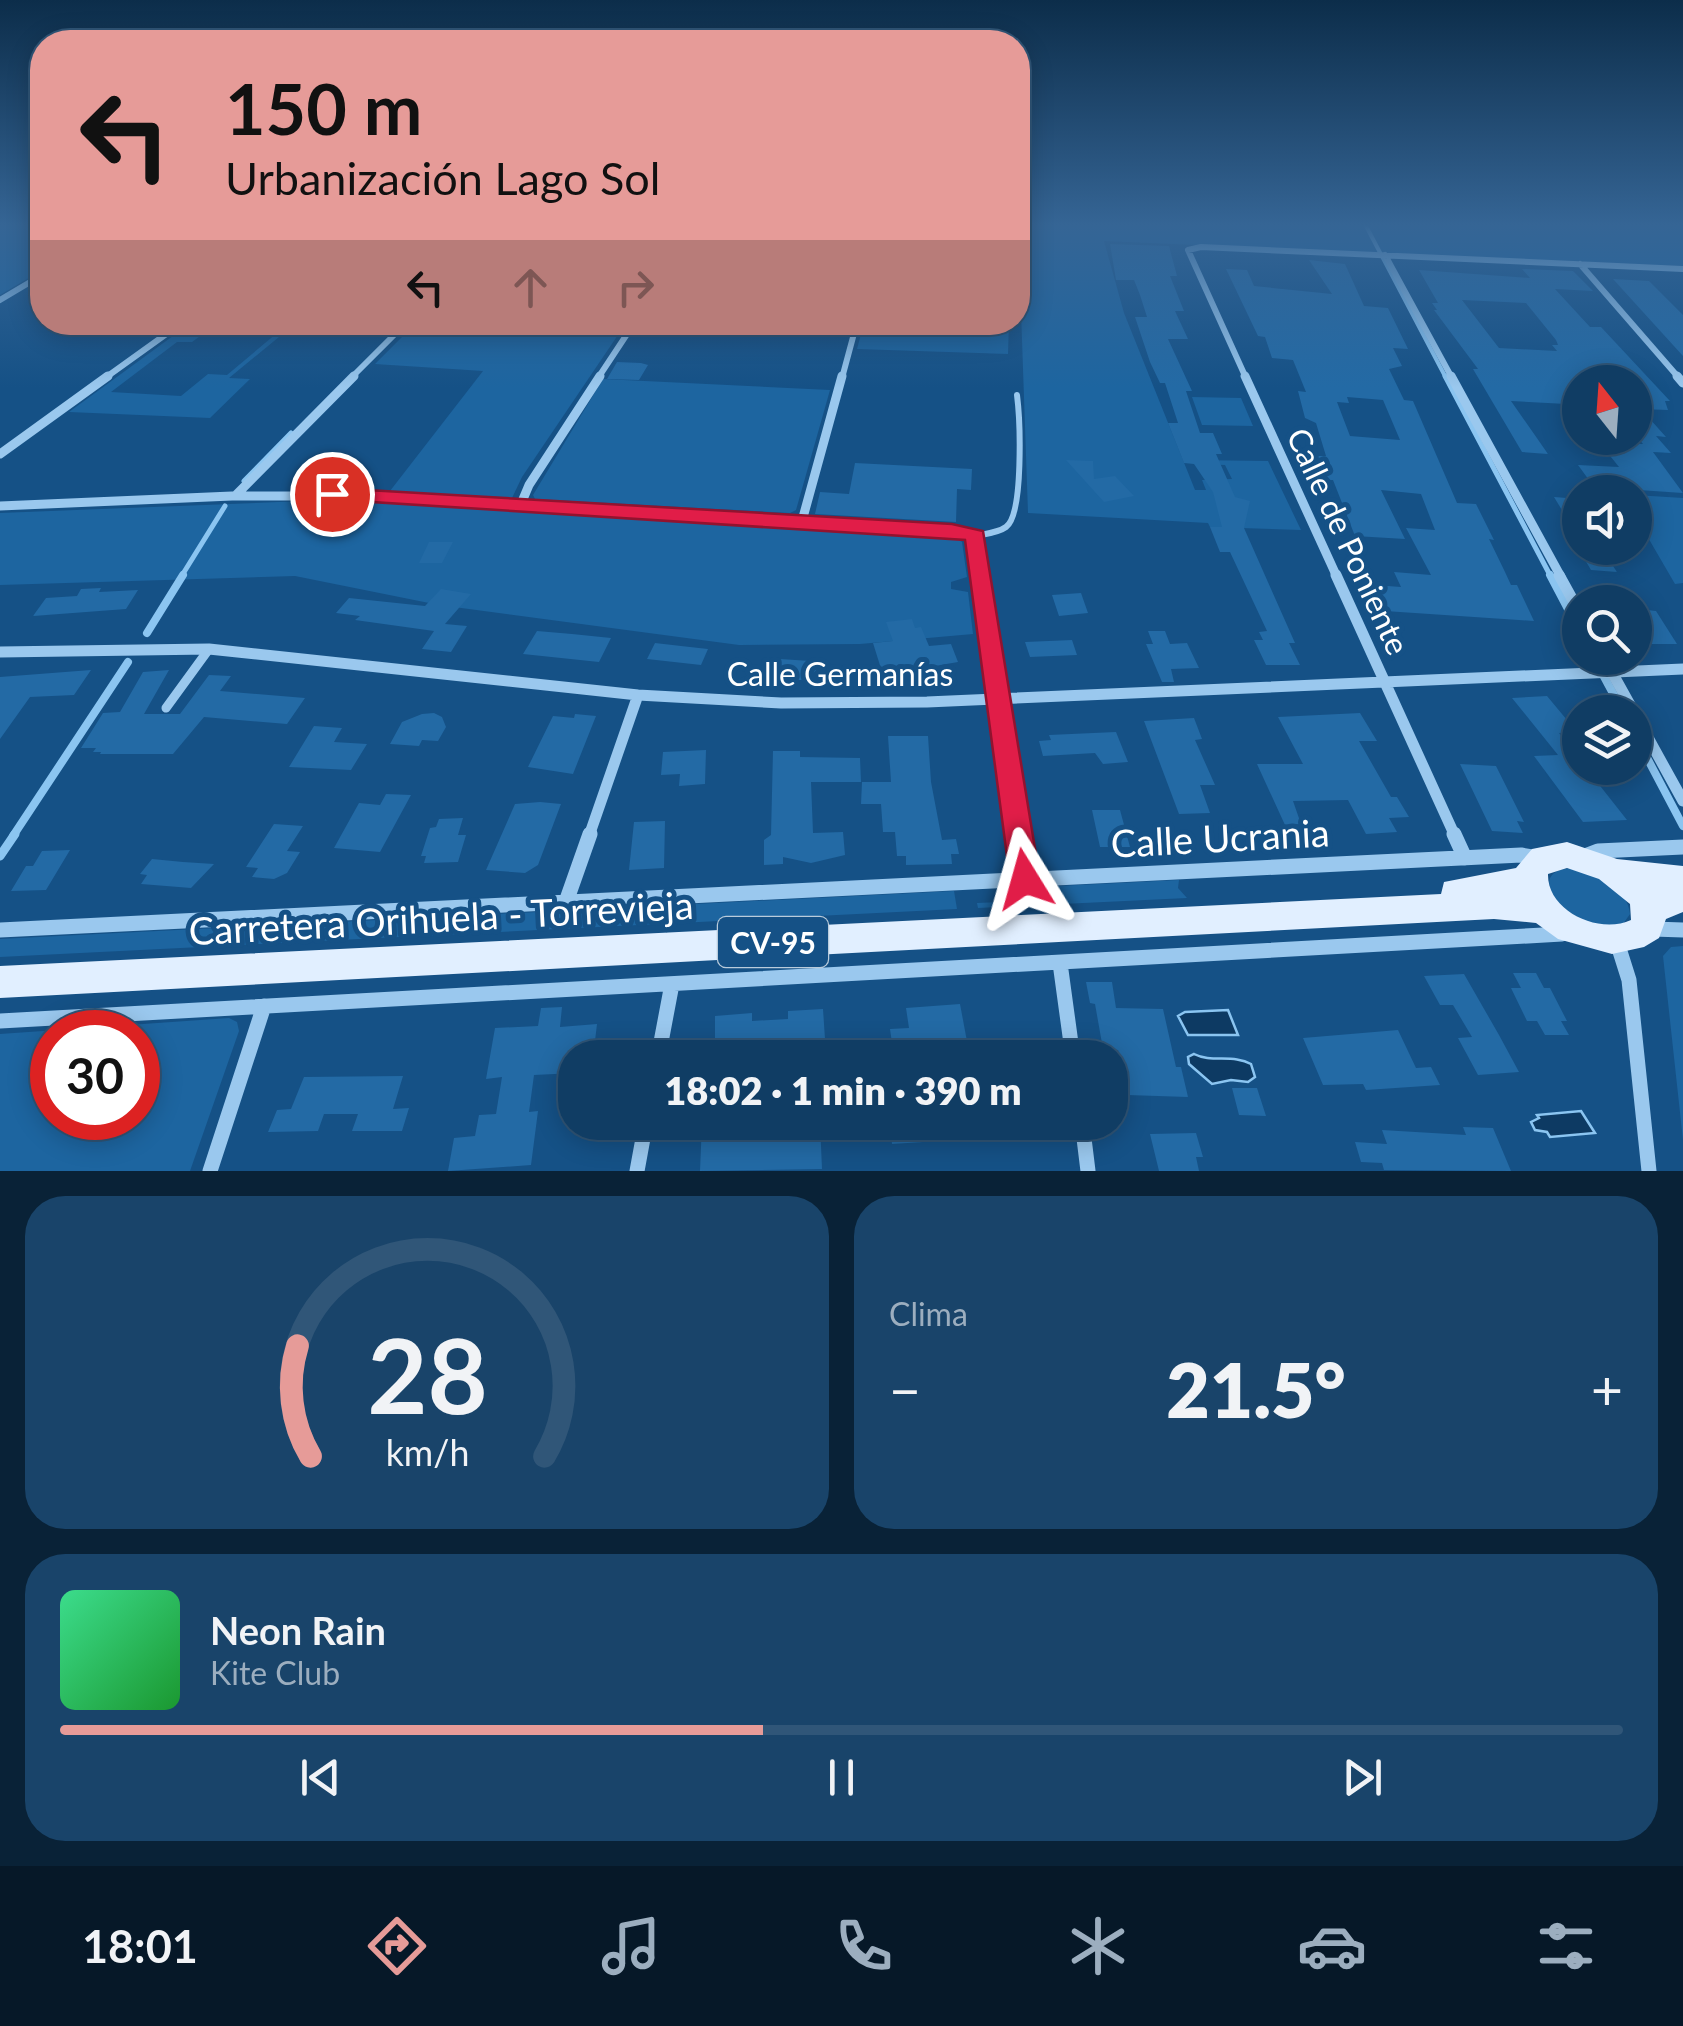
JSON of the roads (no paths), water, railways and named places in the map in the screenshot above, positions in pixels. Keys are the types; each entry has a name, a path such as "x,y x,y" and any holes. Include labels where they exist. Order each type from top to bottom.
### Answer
{"main road":[{"name":"CV-95","path":"1536,868 1597,864 1683,879"},
{"path":"1597,864 1636,889 1638,927"},
{"path":"1536,868 1533,893 1546,910 1576,932 1638,927 1683,897"},
{"name":"Carretera Orihuela - Torrevieja","path":"0,964 1462,891 1536,868"},
{"name":"Carretera Orihuela - Torrevieja","path":"0,982 1471,906 1546,910"}],"street":[{"name":"Calle de Poniente","path":"1201,279 1465,858"},
{"path":"1398,279 1565,585"},
{"path":"1593,279 1683,383"},
{"path":"0,300 30,283"},
{"path":"0,454 166,335"},
{"path":"234,496 394,335"},
{"path":"521,504 529,485 627,335"},
{"path":"802,521 854,335"},
{"path":"0,506 234,496 385,496 952,530 975,536 1025,879"},
{"name":"Calle Germanías","path":"0,652 208,649 638,695 800,703 999,699 1562,674"},
{"name":"Calle Germanías","path":"1652,670 1683,669"},
{"path":"566,902 638,695"},
{"path":"1652,744 1683,800"},
{"path":"1597,864 1598,851 1683,847"},
{"name":"Calle Ucrania","path":"0,930 1521,855 1536,868"},
{"path":"1649,1171 1629,980 1638,927 1683,930"},
{"path":"0,1021 1576,932"},
{"path":"1060,963 1071,1040"},
{"path":"661,1040 672,984"},
{"path":"210,1171 264,1006"},
{"path":"638,1171 643,1140"},
{"path":"1084,1140 1088,1171"}],"lane":[{"path":"975,536 1004,529 1015,517 1020,422 1016,394"},
{"path":"166,708 208,649"}],"waterway":[{"path":"1394,279 1446,378"},
{"path":"1445,376 1551,577"},
{"path":"244,481 291,433"},
{"path":"181,577 225,506"},
{"path":"147,633 183,575"},
{"path":"1550,575 1562,598"},
{"path":"13,836 128,662"},
{"path":"1603,675 1614,695"},
{"path":"1652,767 1683,826"},
{"path":"0,856 15,834"}]}
